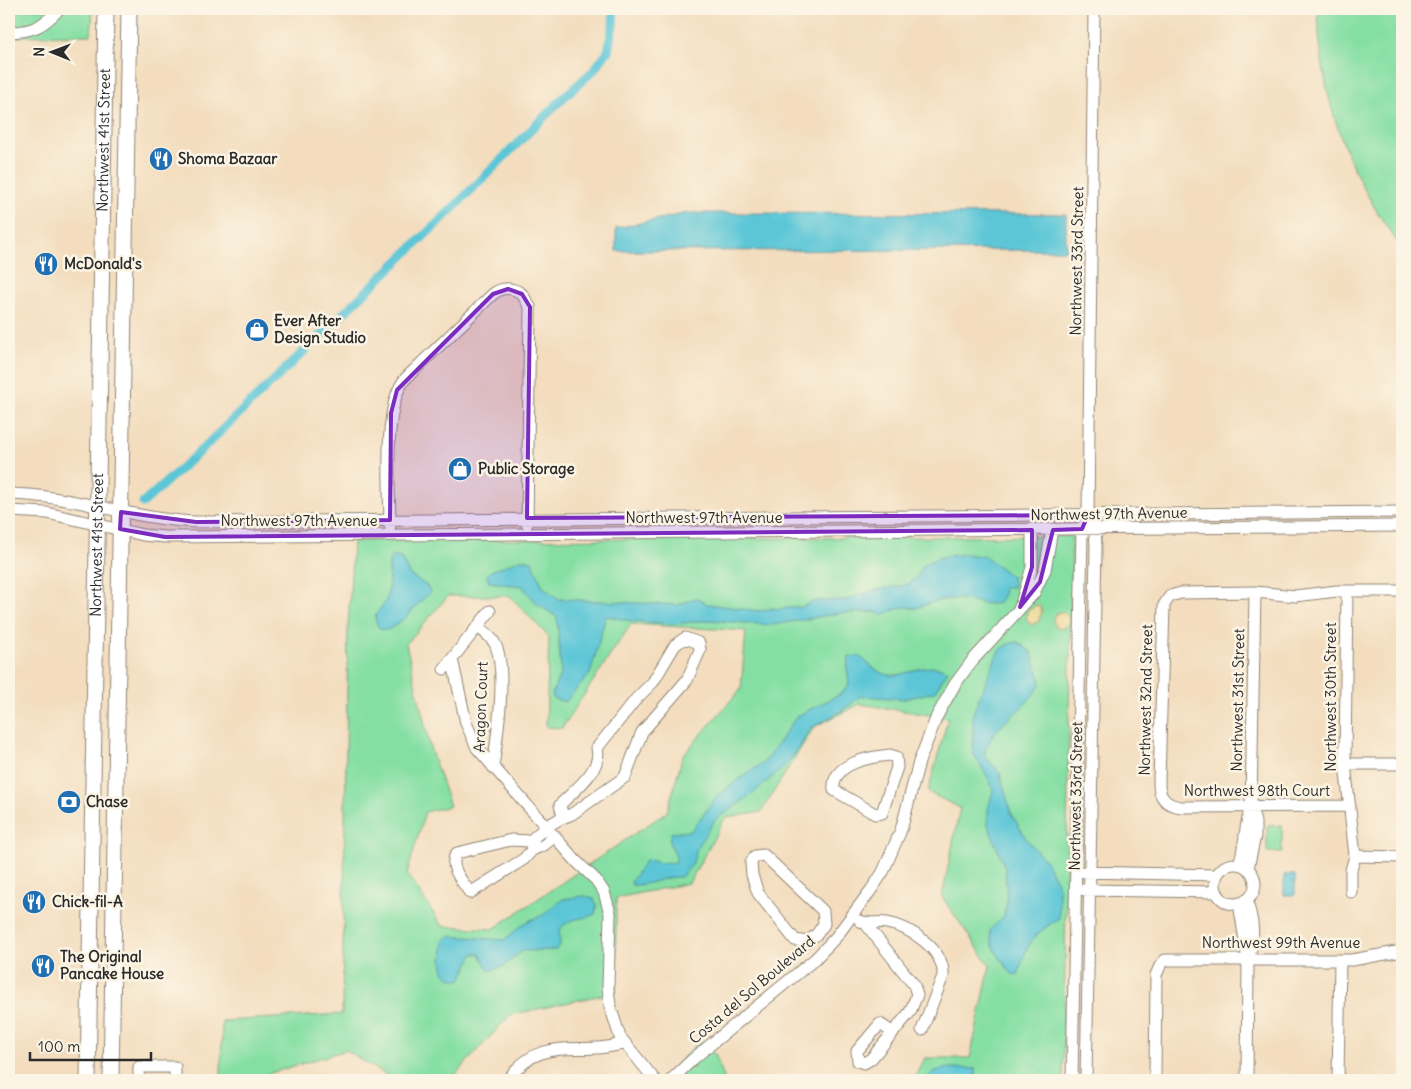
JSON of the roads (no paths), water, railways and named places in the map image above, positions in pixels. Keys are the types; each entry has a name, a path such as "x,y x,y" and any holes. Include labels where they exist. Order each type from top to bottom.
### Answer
{"main road":[{"name":"Northwest 41st Street","path":"88,1080 106,9"},
{"name":"Northwest 41st Street","path":"111,1080 129,9"},
{"path":"105,52 128,53"},
{"path":"104,151 116,169 126,175"},
{"path":"103,226 114,223 125,208"},
{"path":"103,226 113,235 125,256"},
{"path":"102,283 124,284"}],"street":[{"path":"9,32 26,32 40,27 59,9"},
{"name":"Northwest 33rd Street","path":"1072,1080 1082,529 1088,514 1094,9"},
{"path":"390,535 392,413 395,394 401,384 497,291 508,289 522,294 529,303 527,534"},
{"name":"Northwest 97th Avenue","path":"9,494 44,496 120,512 196,522 1402,512"},
{"name":"Northwest 97th Avenue","path":"9,511 47,513 165,537 1402,526"},
{"name":"Northwest 33rd Street","path":"1086,1080 1095,529 1088,514"},
{"path":"875,516 875,531"},
{"path":"650,517 650,533"},
{"name":"Costa del Sol Boulevard","path":"1020,607 1032,567 1032,530"},
{"name":"Costa del Sol Boulevard","path":"671,1080 692,1059 803,970 828,946 852,917 885,866 900,830 930,733 955,684 979,652 1020,607 1031,598 1045,570 1052,530"},
{"path":"1255,592 1295,596 1347,591 1402,591"},
{"name":"Northwest 30th Street","path":"1347,591 1345,764 1356,856 1351,870 1351,892"},
{"name":"Northwest 32nd Street","path":"1166,802 1161,795 1159,783 1162,615 1164,605 1168,598 1181,593 1255,592"},
{"name":"Northwest 31st Street","path":"1244,866 1246,821 1251,807 1255,592"},
{"name":"Aragon Court","path":"444,669 490,611"},
{"name":"Aragon Court","path":"478,627 494,642 499,660 500,698 493,767"},
{"path":"554,836 544,845 531,846 511,840 461,850 453,861 470,893 524,859 531,846 545,826 572,814 625,777 642,732 687,680 700,650 699,643 685,638 674,645 653,682 636,699 597,748 599,758 595,767 560,806 563,817"},
{"path":"452,659 466,723 476,748 596,880 608,904 610,913 608,997 615,1023 624,1043 655,1080"},
{"path":"890,755 896,757 897,763 892,785 884,811 877,814 838,794 834,785 838,774 847,766 890,755"},
{"path":"1345,764 1402,764"},
{"path":"892,785 912,791"},
{"name":"Northwest 98th Court","path":"1166,802 1181,807 1350,806"},
{"path":"755,856 768,858 821,908 825,922 817,934 807,942 798,942 761,897 755,888 750,867 755,856"},
{"path":"1356,856 1402,856"},
{"path":"1075,872 1217,874 1228,865 1244,866 1253,875 1255,886 1243,902 1248,960 1247,1080"},
{"path":"1217,874 1215,885 1217,892 1226,902 1243,902"},
{"path":"1075,890 1217,892"},
{"path":"852,917 865,923 916,988 917,997 910,1012 892,1032"},
{"path":"865,923 884,922 921,937 933,950 943,968 943,976 924,1024 910,1012"},
{"path":"817,934 828,946"},
{"name":"Northwest 99th Avenue","path":"1154,1080 1156,975 1162,964 1174,959 1340,960 1365,958 1402,951"},
{"path":"1338,1080 1340,960"},
{"path":"508,1080 525,1061 540,1052 569,1047 605,1049 624,1043"},
{"path":"139,1080 139,1068 149,1067 176,1068 175,1080"}],"water":[{"path":"688,213 1066,214 1066,250 616,251 616,228"},
{"path":"966,554 986,557 1011,576 1014,587 1004,587 1003,596 999,603 987,604 965,599 948,599 916,608 905,607 883,615 875,612 841,613 772,625 711,620 674,624 631,621 606,616 590,674 565,702 554,699 552,694 561,672 557,617 537,604 522,586 489,582 487,575 491,571 522,559 532,561 543,587 558,599 678,605 696,598 707,604 759,611 797,606 800,608 814,601 846,600 871,591 910,584 910,581 917,577 923,566 932,560"},
{"path":"392,556 401,558 410,575 427,586 430,592 404,619 388,630 380,629 375,619 377,612 387,597 389,561"},
{"path":"1018,642 1031,652 1041,682 1028,701 994,734 984,755 1000,773 1011,813 1027,840 1046,861 1059,887 1059,918 1031,941 1018,975 1012,974 1000,958 990,936 990,930 1004,916 1007,901 1005,868 988,825 988,810 993,790 989,779 973,753 973,713 998,652 1008,644"},
{"path":"859,656 879,672 890,675 898,675 929,667 948,671 934,692 904,699 861,696 843,710 810,729 798,750 783,768 750,796 715,820 698,845 692,865 681,877 632,885 631,882 646,860 666,864 675,862 676,858 669,843 671,833 691,831 717,796 747,773 764,763 797,716 842,693 849,684 847,668 849,657"},
{"path":"1284,875 1295,875 1295,895 1284,895"},
{"path":"584,896 594,899 597,906 595,914 566,923 559,932 560,945 556,950 522,951 504,966 489,971 480,954 473,954 461,980 453,979 445,972 442,960 444,940 450,936 504,940 526,922 543,915 563,899"},
{"path":"952,1068 976,1069 976,1080 926,1080 937,1071"}],"waterway":[{"path":"143,503 198,453 593,71 608,51 614,9"}],"place":[{"name":"Shoma Bazaar","path":"161,159"},
{"name":"McDonald's","path":"46,264"},
{"name":"Ever After Design Studio","path":"257,330"},
{"name":"Public Storage","path":"460,469"},
{"name":"Chase","path":"69,802"},
{"name":"Chick-fil-A","path":"34,902"},
{"name":"The Original Pancake House","path":"43,966"}]}
